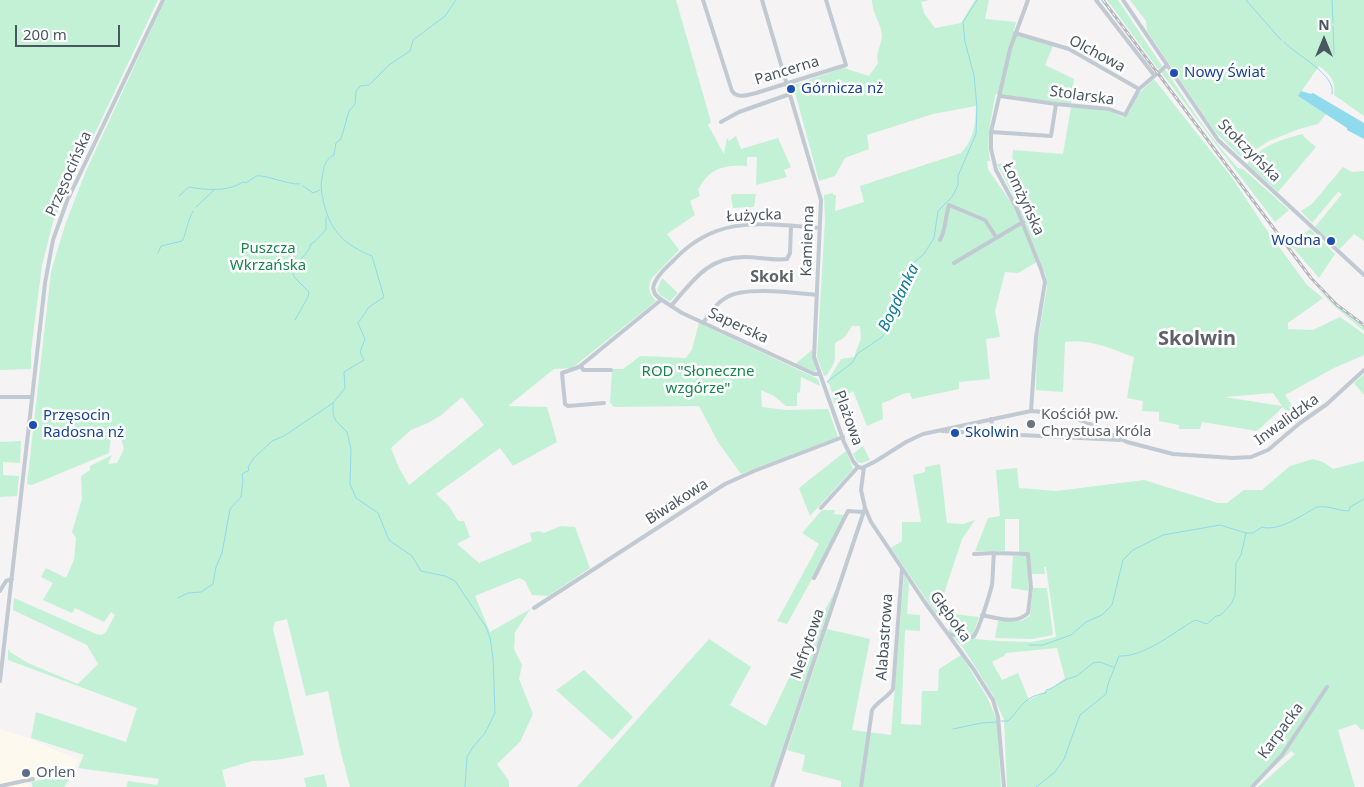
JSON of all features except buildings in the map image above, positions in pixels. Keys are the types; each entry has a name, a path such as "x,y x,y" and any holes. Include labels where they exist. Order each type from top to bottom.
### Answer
{"street":[{"name":"Przęsocińska","path":"0,681 47,272 59,223 163,0"},
{"name":"Pancerna","path":"703,0 728,78 735,94 739,96 846,65 826,0"},
{"name":"Kamienna","path":"762,0 821,198 814,355 820,374"},
{"name":"Łomżyńska","path":"1028,0 1010,49 991,132 991,149 994,165 1023,222 1045,282 1036,337 1031,410"},
{"path":"1096,0 1154,76"},
{"name":"Stołczyńska","path":"1122,0 1221,144 1364,275"},
{"name":"Olchowa","path":"1015,33 1069,49 1139,89"},
{"name":"Stolarska","path":"1000,96 1109,109 1125,115 1139,89 1166,66"},
{"name":"Pancerna","path":"721,122 739,112 790,94"},
{"path":"991,132 1051,136 1056,104"},
{"path":"940,240 945,230 944,220 949,205 985,220 996,237"},
{"path":"954,263 1023,222"},
{"name":"Łużycka","path":"653,288 657,278 686,247 709,233 734,226 820,228"},
{"path":"671,306 703,271 719,261 740,258 787,259 790,253 791,226"},
{"name":"Saperska","path":"653,288 656,296 661,300 703,323 814,374 820,374"},
{"path":"703,323 723,299 741,292 817,295"},
{"path":"604,403 568,406 565,404 562,373 581,365 661,300"},
{"path":"581,365 583,370 611,370"},
{"name":"Inwalidzka","path":"858,468 864,467 913,438 935,431 1031,410 1066,415 1137,446 1176,455 1236,458 1256,456 1268,450 1300,422 1328,404 1364,370"},
{"name":"Plażowa","path":"820,374 852,461 858,468"},
{"path":"0,397 32,397"},
{"path":"992,419 994,433"},
{"path":"958,426 958,431"},
{"path":"1099,438 1102,430"},
{"name":"Inwalidzka","path":"935,431 1123,440"},
{"name":"Biwakowa","path":"534,608 726,484 754,470 843,437"},
{"name":"Głęboka","path":"864,467 861,490 864,510 902,569 974,670 996,708 1004,787"},
{"path":"821,508 858,468"},
{"path":"814,578 848,511 864,510"},
{"name":"Nefrytowa","path":"772,787 864,510"},
{"path":"948,634 973,637 976,634 992,585 994,553"},
{"path":"974,554 1028,554 1030,588 1028,613 1022,618 1012,619 982,615"},
{"name":"Alabastrowa","path":"861,787 872,710 893,688 902,569"},
{"path":"0,591 5,582 12,579"},
{"name":"Karpacka","path":"1252,787 1282,755 1327,687"},
{"path":"0,786 33,779"}],"shaded area":[{"path":"0,729 28,738 79,760 74,769 27,779 29,787 0,787"}],"green space":[{"path":"0,0 158,0 53,222 42,265 31,351 31,369 0,370"},
{"name":"Puszcza Wkrzańska","path":"165,0 676,0 711,122 708,125 724,154 727,138 729,141 736,136 741,149 778,138 791,167 784,170 787,177 756,185 757,157 747,157 747,166 724,167 712,172 698,190 700,196 690,201 695,215 667,234 679,250 650,281 650,290 656,301 572,368 554,369 508,406 547,407 557,442 513,466 500,448 436,494 449,506 458,521 464,521 470,537 457,544 479,563 532,541 530,533 539,531 544,533 561,526 575,527 590,568 548,596 532,595 525,581 519,578 475,596 490,632 534,607 529,611 514,634 514,649 522,665 519,679 533,714 520,742 497,764 509,781 509,787 350,787 328,691 306,696 287,619 275,622 273,629 304,755 276,760 252,761 222,770 226,787 126,787 128,781 157,785 159,779 78,768 84,755 31,738 36,712 126,742 137,708 8,660 8,649 28,663 78,684 98,664 87,645 13,610 14,598 96,634 102,635 106,632 115,615 111,612 104,622 75,608 72,613 43,600 53,583 41,577 46,568 66,578 74,560 76,538 72,532 82,499 81,476 90,470 90,466 112,455 108,464 117,463 124,449 121,438 111,437 109,453 32,485 27,484 51,272 65,225 86,171","holes":["462,397 484,425 409,485 399,468 391,448 411,430 440,416"]},
{"path":"872,0 930,0 921,2 924,13 935,28 961,23 975,0 989,0 985,19 1016,22 1013,34 1053,46 1045,65 1074,79 1071,104 996,94 995,97 989,129 990,161 987,161 988,169 1016,210 1037,262 1018,273 1005,272 995,311 1000,337 986,339 990,379 959,382 959,389 912,399 910,393 902,394 882,403 883,419 867,426 853,391 834,404 830,385 827,382 841,359 854,357 861,338 860,326 852,326 845,337 835,343 834,362 827,375 824,376 817,357 825,220 824,195 833,193 833,195 836,195 835,211 864,202 860,186 961,153 969,142 973,131 976,106 933,114 867,135 869,149 845,158 835,176 819,181 793,85 844,68 869,76 878,63 877,56 882,35"},
{"path":"1107,0 1118,0 1162,66 1158,69"},
{"path":"1130,0 1364,0 1364,116 1334,95 1335,90 1331,78 1319,66 1298,96 1326,114 1318,124 1299,129 1269,141 1256,149 1245,161 1216,133 1147,31 1146,21"},
{"path":"1165,69 1228,157 1238,168 1243,169 1289,210 1275,222 1161,72"},
{"path":"1154,79 1233,179 1266,229 1307,285 1323,298 1288,323 1288,329 1313,330 1340,317 1364,334 1364,355 1334,368 1285,395 1301,419 1295,423 1283,407 1257,431 1202,422 1200,429 1179,429 1179,425 1159,421 1159,412 1142,411 1143,401 1127,398 1134,357 1092,343 1065,342 1063,392 1036,390 1037,344 1047,287 1046,276 1016,201 997,164 1012,163 1013,150 1063,154 1071,107 1111,111 1122,117 1130,111 1137,95","holes":["1273,393 1282,406 1224,397"]},
{"path":"1303,134 1316,147 1278,192 1247,164 1265,148 1279,141"},
{"path":"1343,167 1352,172 1364,171 1364,241 1354,234 1340,249 1315,227 1342,194 1338,192 1312,223 1301,211 1312,204"},
{"path":"732,194 756,194 754,207 733,208"},
{"path":"1310,229 1335,254 1319,278 1290,244"},
{"path":"662,278 678,293 670,301 660,295 657,290"},
{"path":"1318,289 1364,327 1364,331 1333,305"},
{"name":"ROD \"Słoneczne wzgórze\"","path":"699,323 818,379 820,386 801,377 800,392 797,393 797,406 786,406 774,396 761,390 762,407 786,410 828,409 838,437 741,474 718,442 699,406 614,407 610,403 612,369 623,369 640,356 686,358 692,349"},
{"path":"812,350 816,371 815,372 795,364"},
{"path":"1364,374 1364,395 1354,383"},
{"path":"21,441 20,463 3,462 3,475 19,476 17,496 0,497 0,442"},
{"path":"863,446 870,460 862,463 857,462 853,454"},
{"path":"846,451 853,469 810,516 799,488"},
{"path":"1313,459 1323,462 1333,469 1364,461 1364,729 1361,730 1356,724 1338,730 1355,787 1258,787 1295,754 1291,751 1252,787 1007,787 1004,720 993,695 962,646 953,637 1032,642 1056,637 1046,567 1044,567 1045,574 1028,574 1029,591 1011,588 1013,556 1019,556 1019,519 1005,519 1005,551 975,551 988,518 1000,516 996,470 1017,468 1019,488 1056,491 1144,480 1218,503 1227,503 1244,490 1262,490 1290,466","holes":["1057,648 1065,678 1052,688 1029,700 1018,673 1002,680 992,662 1006,653"]},
{"path":"940,464 947,523 963,524 975,520 962,539 937,615 891,548 902,541 902,522 921,522 913,475 925,472 925,467"},
{"path":"822,510 835,510 834,514 844,515 822,561 787,624 777,621 819,544 802,533"},
{"path":"904,575 909,583 907,614 920,615 920,631 905,630 901,724 921,725 922,691 938,691 939,669 961,655 987,697 997,720 1001,787 841,787 841,781 802,771 805,755 787,750 827,629 870,639 852,730 891,735"},
{"path":"837,588 770,787 577,787 709,639 751,667 730,705 766,726 801,653"},
{"path":"1033,588 1047,588 1053,635 1032,639 995,638 998,621 1021,621 1030,616"},
{"path":"955,614 979,617 972,635 948,632"},
{"path":"584,670 633,717 612,740 556,690"},
{"path":"75,772 64,787 33,787 31,782"},
{"path":"324,774 327,787 306,787 304,778"}],"water":[{"path":"1301,91 1313,93 1364,123 1364,139 1347,130 1347,128 1298,96"}],"waterway":[{"path":"456,0 445,16 413,40 410,51 389,65 369,85 360,86 356,91 355,104 349,111 341,139 336,143 334,155 325,164 321,185 327,214 335,230 354,247 372,256 384,297 369,307 358,323 365,339 360,352 364,360 344,372 345,388 333,403 333,414 336,421 347,432 351,449 350,484 356,498 378,513 389,540 412,556 421,571 445,576 455,581 486,627 490,638 493,658 495,713 485,733 467,757 465,787"},
{"name":"Bogdanka","path":"827,382 853,362 857,354 882,337 887,329 890,316 901,296 912,264 924,254 934,238 938,211 952,197 958,185 958,176 976,134 977,108 974,75 965,42 963,22 977,0"},
{"name":"Bogdanka","path":"1246,0 1281,40"},
{"path":"1332,0 1333,23"},
{"path":"1333,26 1334,54"},
{"name":"Bogdanka","path":"1284,42 1322,73 1332,87 1332,94"},
{"path":"179,196 189,187 223,189 243,182 246,183 256,176 300,184"},
{"path":"303,186 313,193 320,190"},
{"path":"196,207 214,190"},
{"path":"158,253 161,246 182,241 193,211"},
{"path":"295,320 309,292 295,278 292,272 311,244 326,230 326,217"},
{"path":"178,598 188,593 201,592 213,584 216,567 222,553 230,509 241,497 242,474 249,470 248,467 254,458 272,441 284,436 333,403"},
{"path":"1029,645 1043,645 1071,635 1086,622 1102,615 1112,605 1123,560 1133,550 1163,535 1220,525 1246,533 1253,533 1262,527 1269,528 1283,525 1317,507 1349,511 1350,507 1364,499"},
{"path":"1036,787 1055,772 1064,759 1080,715 1106,694 1119,656 1138,653 1195,620 1207,624 1216,616 1221,615 1231,604 1235,596 1236,563 1241,555 1246,533"},
{"path":"1001,721 1008,721 1028,699 1046,693 1046,690 1077,676 1093,663 1100,662 1113,667"},
{"path":"953,729 981,723 997,722"}],"railway":[{"path":"1103,0 1311,278 1337,305 1364,325"}],"place":[{"name":"Nowy Świat","path":"1174,73"},
{"name":"Górnicza nż","path":"791,89"},
{"name":"Wodna","path":"1331,241"},
{"name":"Kościół pw. Chrystusa Króla","path":"1031,424"},
{"name":"Przęsocin Radosna nż","path":"33,425"},
{"name":"Skolwin","path":"955,433"},
{"name":"Orlen","path":"26,773"}],"district":[{"name":"Skoki","path":"772,277"},
{"name":"Skolwin","path":"1197,339"}]}
